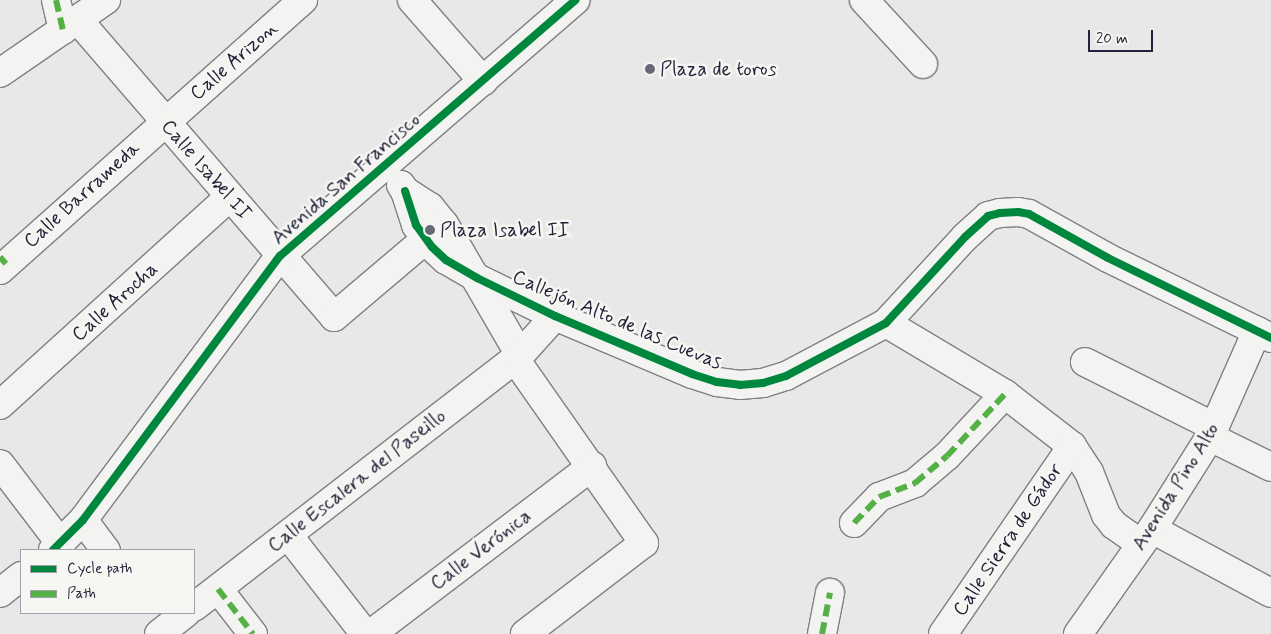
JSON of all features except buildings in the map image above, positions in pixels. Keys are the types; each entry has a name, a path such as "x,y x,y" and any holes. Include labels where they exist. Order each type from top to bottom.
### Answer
{"street":[{"name":"Calle Isabel II","path":"56,0 71,25 164,121 334,317 426,239"},
{"path":"0,72 106,0"},
{"name":"Calle Arizon","path":"164,121 303,0"},
{"path":"412,0 483,80"},
{"name":"Avenida San Francisco","path":"57,547 83,520 280,256 386,167 576,0"},
{"path":"864,0 923,64"},
{"name":"Calle Barrameda","path":"2,264 164,121"},
{"path":"386,167 405,191 416,225 426,239 446,260 477,278"},
{"path":"405,191 430,206 444,224 477,278"},
{"name":"Calle Arocha","path":"0,405 229,197"},
{"name":"Callejón Alto de las Cuevas","path":"477,278 555,316 692,374 717,382 763,383 786,376 886,323 988,216 1018,212 1029,214 1108,258 1264,334"},
{"name":"Callejón Alto de las Cuevas","path":"477,278 518,357 555,316"},
{"path":"886,323 1006,394 1072,446 1089,472 1106,515 1114,525 1146,537 1271,593"},
{"name":"Avenida Pino Alto","path":"1078,634 1146,537 1212,432 1264,334"},
{"path":"518,357 644,543 525,634"},
{"name":"Calle Escalera del Paseillo","path":"195,606 518,357"},
{"path":"1085,362 1271,467"},
{"path":"854,522 879,497 915,483 947,456 1006,394"},
{"name":"Calle Sierra de Gádor","path":"945,633 1072,446"},
{"path":"0,464 57,547"},
{"name":"Calle Verónica","path":"370,634 592,466"},
{"path":"83,520 105,549"},
{"path":"288,535 365,634"},
{"path":"0,593 20,577"},
{"path":"218,589 253,634"},
{"path":"822,634 830,593"},
{"path":"158,626 184,614"}],"marked path":[{"path":"56,0 63,30"},
{"path":"0,257 6,264"},
{"path":"854,523 879,497 915,483 947,456 1005,394"},
{"path":"218,589 253,634"},
{"path":"822,634 830,593"}],"cycle path":[{"path":"54,549 83,520 280,256 576,0"},
{"path":"405,191 416,225 432,247 446,260 477,278 555,316 692,374 717,382 740,385 763,383 786,376 886,323 965,237 988,216 1000,213 1018,212 1029,214 1108,258 1271,338"}],"place":[{"name":"Plaza de toros","path":"650,69"},
{"name":"Plaza Isabel II","path":"430,230"}]}
